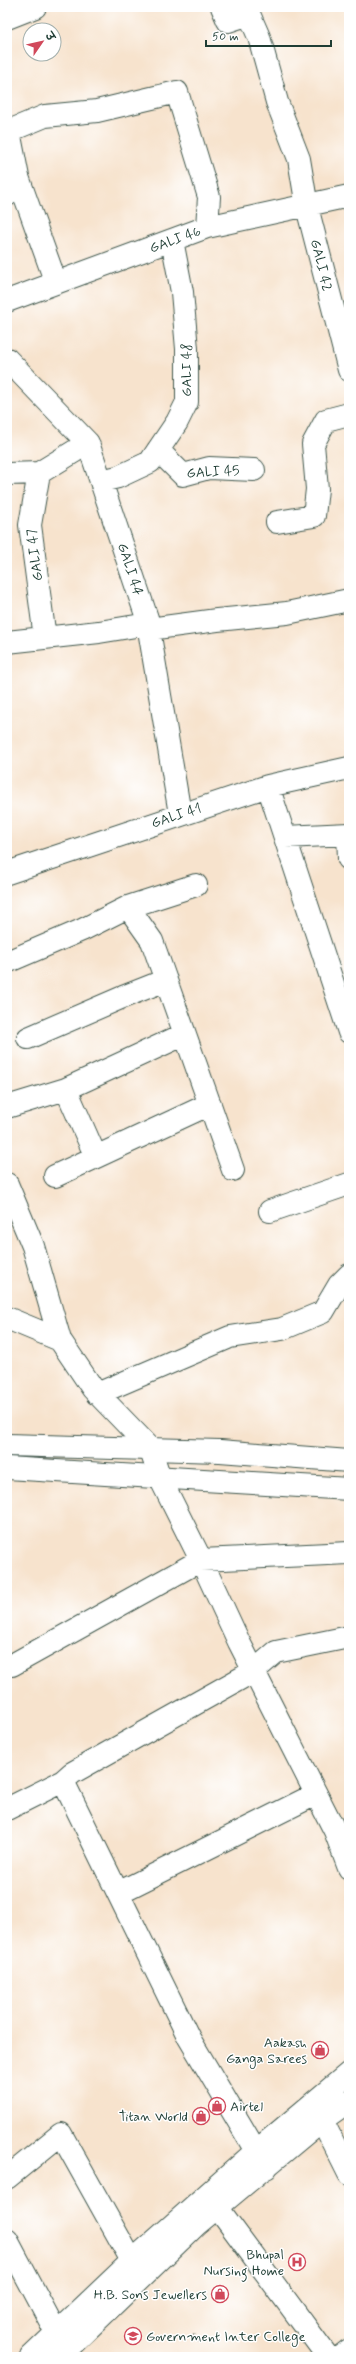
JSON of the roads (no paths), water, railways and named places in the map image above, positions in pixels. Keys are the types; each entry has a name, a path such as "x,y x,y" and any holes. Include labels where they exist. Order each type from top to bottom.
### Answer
{"street":[{"path":"7,18 35,7"},
{"name":"GALI 42","path":"222,7 228,21 249,14 259,38 277,102 299,159 307,207 349,370"},
{"path":"56,283 12,186 9,131 44,116 97,111 177,92 209,197 207,227"},
{"name":"GALI 46","path":"7,301 207,227 307,207 349,196"},
{"name":"GALI 48","path":"101,481 118,477 150,462 177,422 187,402 187,342 182,292 172,240"},
{"name":"GALI 44","path":"7,359 88,443 148,626 180,814"},
{"path":"277,522 314,516 317,489 313,444 326,420 349,414"},
{"path":"7,474 39,473 88,443"},
{"name":"GALI 45","path":"158,450 182,475 209,468 254,470"},
{"name":"GALI 47","path":"39,473 30,525 45,638"},
{"path":"7,642 148,626 287,613 349,600"},
{"name":"GALI 41","path":"8,869 268,786 349,768"},
{"path":"268,786 346,1012 349,1032"},
{"path":"285,837 348,834 349,859"},
{"path":"7,962 82,930 128,906 196,885"},
{"path":"128,906 152,941 233,1170"},
{"path":"28,1038 123,996 166,980"},
{"path":"7,1107 66,1089 185,1034"},
{"path":"66,1089 96,1157"},
{"path":"55,1176 210,1104"},
{"path":"7,1184 33,1246 60,1340 97,1394 150,1448 160,1478 254,1671 335,1831 349,1868"},
{"path":"270,1211 349,1184"},
{"path":"97,1394 230,1337 282,1329 322,1312 339,1285 349,1275"},
{"path":"7,1318 60,1340"},
{"path":"7,1445 150,1448 349,1461"},
{"path":"7,1468 349,1489"},
{"path":"12,1665 201,1560 349,1553"},
{"path":"7,1809 63,1781 72,1773 254,1671 276,1652 349,1637"},
{"path":"63,1781 189,2038 261,2160"},
{"path":"118,1893 316,1794"},
{"path":"59,2357 217,2207 261,2160 349,2073"},
{"path":"31,2357 132,2262 261,2160 322,2120 349,2100"},
{"path":"322,2120 349,2174"},
{"path":"7,2178 61,2134 132,2262"},
{"path":"217,2207 328,2357"},
{"path":"7,2240 57,2334"},
{"path":"340,2357 349,2350"}],"place":[{"name":"Aakash Ganga Sarees","path":"320,2050"},
{"name":"Airtel","path":"217,2106"},
{"name":"Titan World","path":"201,2116"},
{"name":"Bhupal Nursing Home","path":"297,2262"},
{"name":"H.B. Sons Jewellers","path":"220,2294"},
{"name":"Government Inter College","path":"133,2336"}]}
